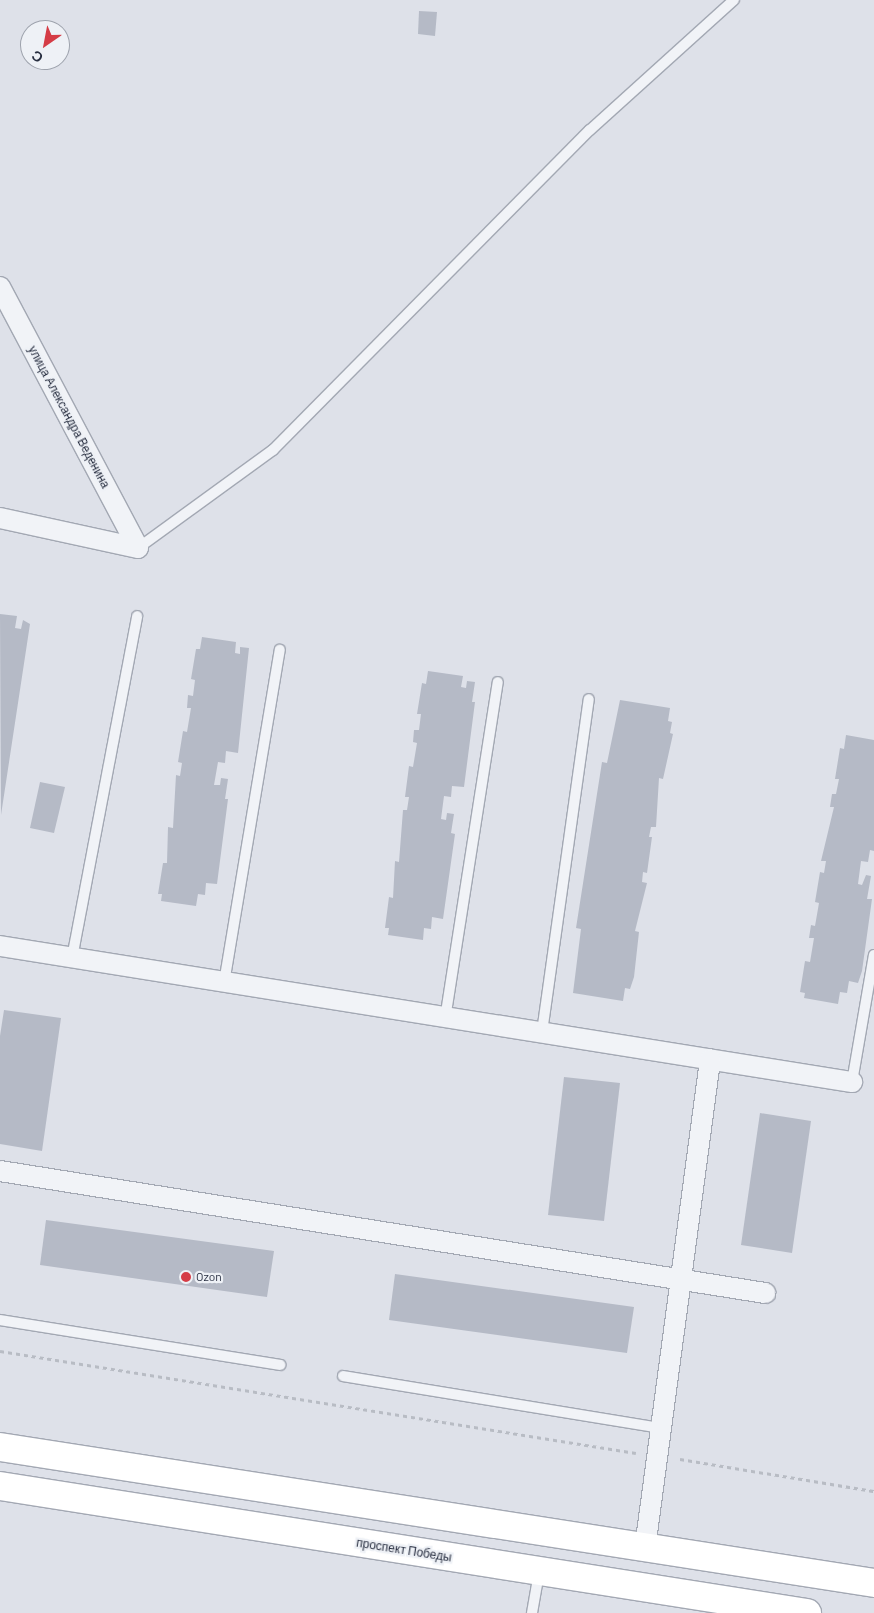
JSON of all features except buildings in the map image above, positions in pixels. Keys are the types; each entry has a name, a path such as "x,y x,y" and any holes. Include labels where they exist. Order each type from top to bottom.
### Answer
{"main road":[{"path":"0,1447 874,1583"},
{"name":"проспект Победы","path":"0,1486 807,1613"}],"street":[{"name":"улица Александра Веденина","path":"0,286 138,548"},
{"path":"0,518 138,548"},
{"path":"0,946 445,1019 542,1032 852,1082"},
{"path":"645,1548 710,1059"},
{"path":"0,1170 765,1293"}],"lane":[{"path":"138,548 273,450 590,130 734,0"},
{"path":"72,958 137,616"},
{"path":"224,983 280,650"},
{"path":"445,1019 498,682"},
{"path":"542,1032 589,698"},
{"path":"852,1082 874,955"},
{"path":"0,1320 280,1365"},
{"path":"343,1376 660,1428"},
{"path":"532,1613 539,1572"}],"path":[{"path":"0,1351 874,1490"}],"place":[{"name":"Ozon","path":"186,1277"}]}
